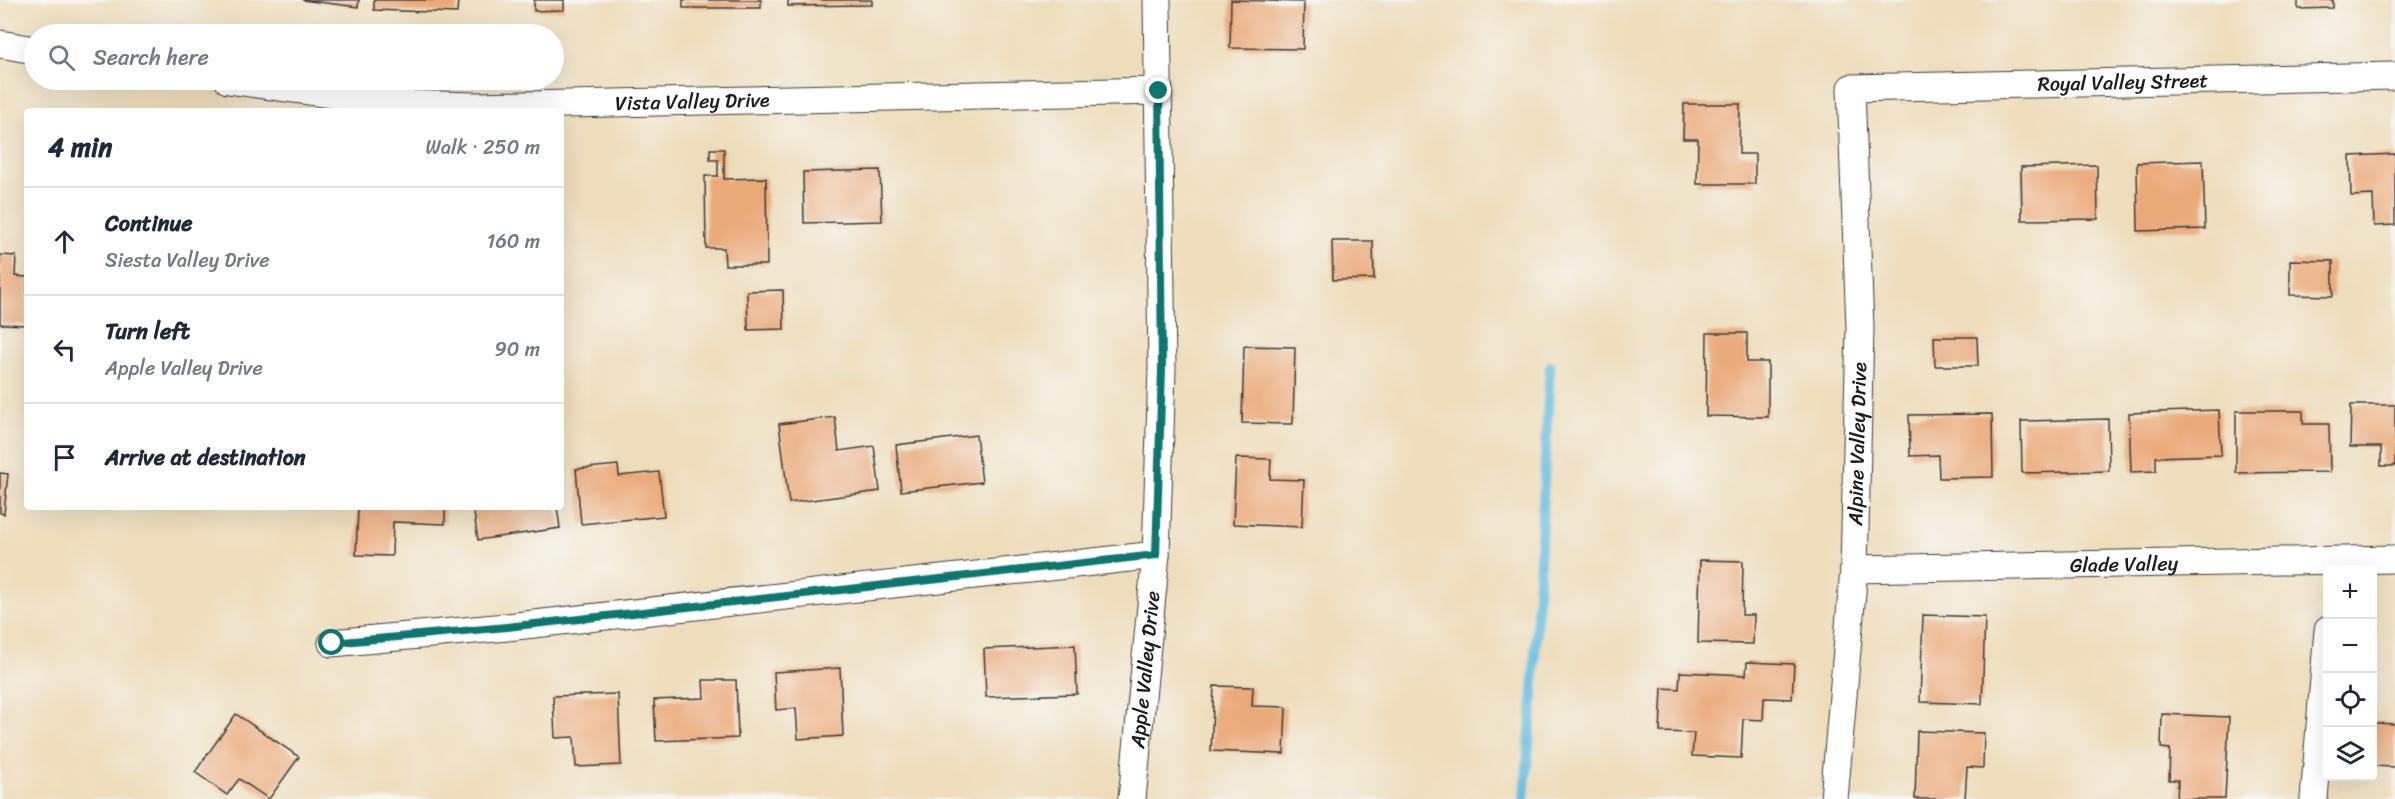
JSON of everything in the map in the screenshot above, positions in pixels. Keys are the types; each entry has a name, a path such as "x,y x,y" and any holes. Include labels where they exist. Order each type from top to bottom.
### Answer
{"street":[{"name":"Apple Valley Drive","path":"1132,799 1156,555 1162,369 1157,0"},
{"path":"0,44 24,48"},
{"name":"Royal Valley Street","path":"1851,88 2395,76"},
{"name":"Alpine Valley Drive","path":"1834,799 1854,569 1860,328 1851,88"},
{"name":"Vista Valley Drive","path":"301,90 403,104 476,106 1159,91"},
{"path":"332,643 507,627 1156,555"},
{"name":"Glade Valley","path":"2343,565 2395,560"},
{"name":"Glade Valley","path":"1854,569 2323,566"},
{"path":"2314,799 2324,673"}],"building":[{"path":"302,0 359,0 358,7"},
{"path":"374,0 458,0 457,13 374,10"},
{"path":"534,0 564,0 564,10 534,11"},
{"path":"683,0 761,0 761,8 683,8"},
{"path":"788,0 872,0 872,5 788,6"},
{"path":"1231,0 1304,2 1303,49 1230,48"},
{"path":"2298,0 2333,0 2333,8 2298,9"},
{"path":"1684,104 1740,104 1739,154 1755,154 1755,184 1697,184 1698,139 1683,139"},
{"path":"710,149 724,149 724,179 766,178 767,265 725,265 724,248 706,248 705,176 718,176 718,160 710,160"},
{"path":"2395,154 2395,225 2374,226 2373,195 2351,196 2350,156"},
{"path":"2203,161 2205,229 2138,231 2137,163"},
{"path":"2097,165 2098,219 2022,220 2021,167"},
{"path":"880,170 882,221 804,223 803,172"},
{"path":"1332,241 1373,241 1374,279 1333,280"},
{"path":"0,255 16,256 15,276 24,277 24,325 0,324"},
{"path":"2290,260 2333,261 2333,296 2290,295"},
{"path":"783,290 784,329 748,330 747,291"},
{"path":"1707,333 1747,333 1747,362 1768,362 1768,417 1706,416"},
{"path":"1934,337 1977,337 1978,366 1935,366"},
{"path":"1244,346 1295,347 1293,424 1242,423"},
{"path":"2351,405 2395,405 2395,466 2381,466 2381,447 2350,447"},
{"path":"2219,410 2221,455 2156,457 2156,471 2131,472 2129,413"},
{"path":"2236,411 2303,411 2303,424 2329,424 2330,472 2236,473"},
{"path":"1992,414 1993,477 1939,478 1938,455 1910,456 1909,415"},
{"path":"835,417 839,451 874,446 880,491 789,503 779,424"},
{"path":"2108,419 2109,471 2022,473 2021,421"},
{"path":"976,435 982,482 901,491 896,445"},
{"path":"1236,458 1271,459 1270,479 1304,480 1302,527 1233,524"},
{"path":"618,465 619,476 659,472 664,516 581,524 576,469"},
{"path":"0,473 8,474 4,514 0,513"},
{"path":"358,510 445,510 445,524 393,522 392,556 356,555"},
{"path":"473,510 557,510 560,528 478,540"},
{"path":"1700,560 1743,561 1742,615 1754,615 1753,644 1698,643"},
{"path":"1923,615 1985,617 1982,704 1920,702"},
{"path":"1075,645 1077,694 986,697 984,649"},
{"path":"1747,662 1794,664 1792,699 1764,698 1763,720 1743,719 1741,758 1692,756 1694,733 1660,732 1662,688 1679,689 1680,672 1746,675"},
{"path":"840,668 843,736 798,739 796,708 776,710 774,672"},
{"path":"703,680 736,680 738,738 656,741 654,700 704,698"},
{"path":"1214,686 1253,687 1252,706 1286,707 1284,754 1211,751"},
{"path":"618,694 621,765 576,767 574,737 555,738 553,696"},
{"path":"236,714 299,757 269,799 239,779 227,795 195,772"},
{"path":"2162,714 2229,717 2225,799 2177,799 2178,780 2169,780 2170,749 2161,748"},
{"path":"2377,723 2395,724 2395,767 2377,766"},
{"path":"1917,731 1984,733 1983,768 1967,767 1965,799 1915,799"}],"waterway":[{"path":"1524,799 1532,712 1550,366"}],"route":[{"path":"332,643 507,627 1156,555 1162,369 1159,91"}]}
